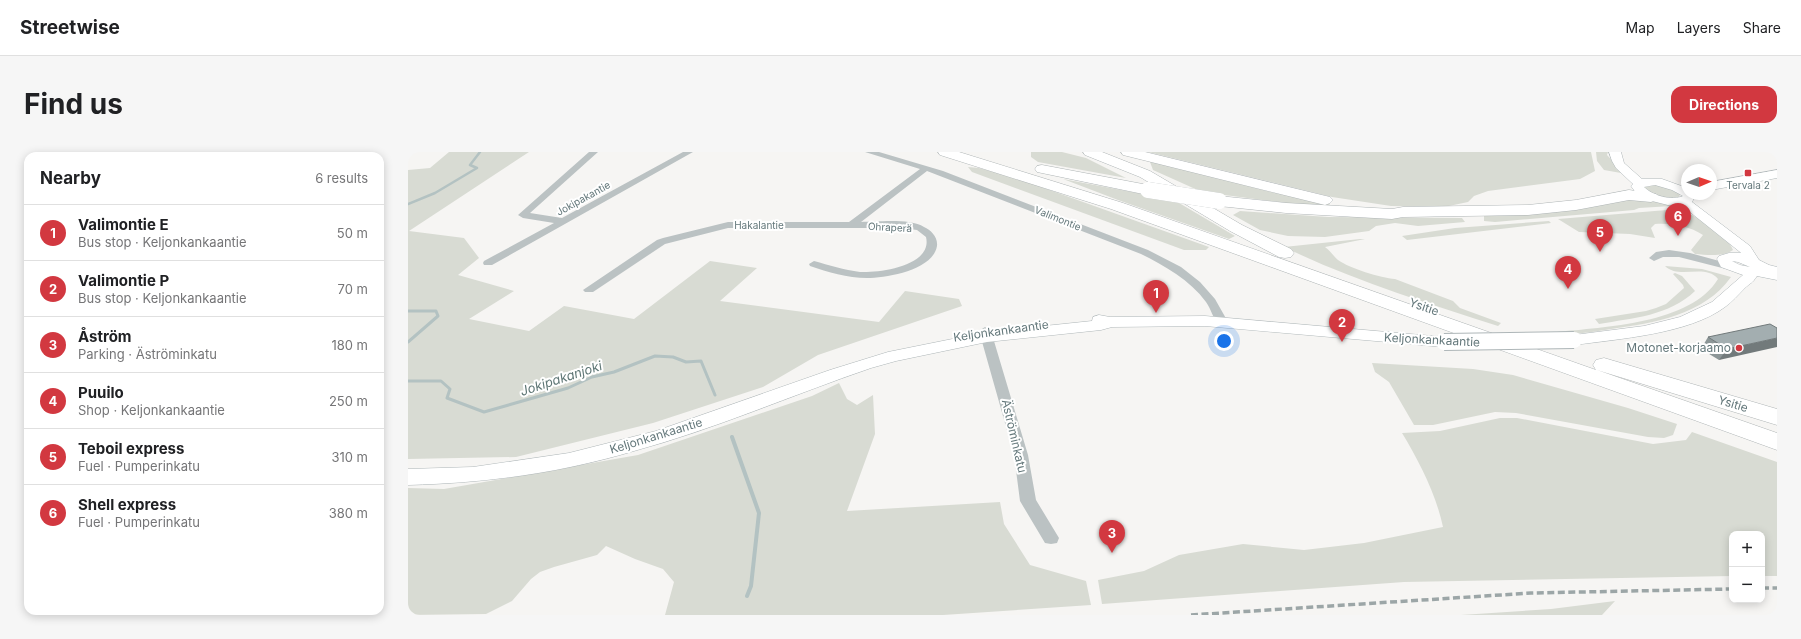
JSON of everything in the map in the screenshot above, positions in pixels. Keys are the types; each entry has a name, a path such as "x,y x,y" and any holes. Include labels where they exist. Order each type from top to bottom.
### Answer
{"highway":[{"path":"945,152 1117,206 1222,244 1255,248 1777,442"},
{"path":"957,152 1148,190 1219,201 1361,213 1392,214 1403,212"},
{"name":"Ysitie","path":"1090,152 1145,174 1255,248 1279,251 1346,279 1462,320 1777,417"},
{"path":"1128,152 1323,200 1403,212 1455,212 1553,208 1629,195 1656,198"},
{"path":"1519,209 1524,207 1583,200 1638,185"}],"main road":[{"path":"1615,152 1614,156 1624,170 1638,185 1640,191 1709,221"},
{"path":"1623,167 1681,191"},
{"path":"1717,185 1777,174"},
{"path":"1638,185 1658,182"},
{"path":"1656,198 1681,194"},
{"path":"1692,200 1709,221 1734,263 1777,276"},
{"name":"Keljonkankaantie","path":"408,477 442,477 500,471 558,462 616,449 663,436 815,380 894,356 906,355 986,334 1101,325 1110,322 1222,322 1444,342 1574,340 1644,331 1686,320 1718,305 1735,291 1734,263"},
{"name":"Keljonkankaantie","path":"1734,263 1746,282 1756,269"},
{"path":"1756,269 1777,271"}],"street":[{"path":"563,221 523,215 594,152"},
{"name":"Jokipakantie","path":"488,263 689,152"},
{"name":"Valimontie","path":"869,152 902,160 926,168 1158,258 1184,275 1204,291 1216,307 1222,322"},
{"path":"852,226 926,168"},
{"name":"Hakalantie","path":"589,290 661,242 728,225 852,226"},
{"name":"Ohraperä","path":"814,264 844,273 865,275 890,273 917,262 928,253 932,245 930,236 920,228 903,225 852,226"},
{"path":"1654,258 1657,254 1663,253 1694,256 1734,263"},
{"name":"Äströminkatu","path":"986,334 1021,455 1028,501 1051,538"}],"shaded area":[{"path":"449,152 529,152 409,231 464,238 479,258 458,275 514,291 469,319 529,331 564,306 634,319 710,261 757,268 720,301 879,322 905,291 959,299 962,306 818,355 763,387 653,423 516,457 408,459 408,170 430,168"},
{"path":"1031,152 1062,152 1086,158 1126,178 1038,162 1031,157"},
{"path":"1148,152 1591,152 1595,171 1580,179 1488,191 1474,196 1468,202 1444,207 1391,206 1332,197"},
{"path":"1596,152 1608,152 1607,155 1622,171 1621,173 1604,170 1597,161"},
{"path":"1150,162 1160,163 1271,192 1329,204 1332,207 1294,204 1202,192 1153,170"},
{"path":"968,167 979,168 1016,178 1209,247 1206,250 1184,250 972,172"},
{"path":"1063,179 1174,200 1235,236 1229,239"},
{"path":"1650,184 1669,187 1680,194 1679,197 1669,198 1659,196 1642,188 1644,185"},
{"path":"1633,197 1672,206 1495,222 1484,221 1484,216 1532,213"},
{"path":"1679,209 1702,220 1717,230 1724,236 1733,250 1720,255 1695,254 1691,250 1703,235 1692,229 1680,226 1655,224 1651,228 1655,238 1630,234 1579,232 1558,219"},
{"path":"1240,211 1328,217 1462,218 1465,222 1418,226 1395,223 1376,226 1369,231 1325,237 1288,236 1260,230 1233,215"},
{"path":"1549,221 1551,223 1407,240 1402,236 1455,228"},
{"path":"1365,239 1325,247 1343,263 1374,275 1395,279 1453,301 1460,308 1501,323 1498,326 1444,309 1336,270 1284,247"},
{"path":"1665,266 1702,269 1731,277 1720,290 1707,300 1693,309 1677,315 1644,324 1598,331 1577,333 1557,332 1621,325 1667,314 1688,306 1705,294 1718,279 1713,274 1706,272 1677,272"},
{"path":"1675,273 1682,276 1695,291 1674,306 1650,315 1625,320 1599,324 1595,319 1646,311 1666,304 1684,288 1673,274"},
{"path":"1372,363 1473,369 1513,375 1628,408 1677,424 1673,435 1664,438 1648,437 1516,413 1495,412 1433,425 1414,425 1389,382 1375,372"},
{"path":"839,383 847,399 857,405 873,395 875,434 847,511 1000,502 1004,524 1030,565 1086,581 1091,605 943,615 665,615 674,582 663,569 635,559 606,546 597,555 540,572 531,579 512,601 486,614 408,615 408,488 444,489 638,455 812,396"},
{"path":"1500,418 1517,418 1653,444 1686,440 1692,432 1777,462 1777,576 1765,576 1765,531 1729,531 1729,576 1404,582 1102,604 1098,580 1144,571 1179,555 1243,544 1304,550 1364,543 1443,527 1436,502 1426,478 1402,433 1440,431"},
{"path":"1615,601 1602,615 1461,615 1551,609"}],"building":[{"path":"1770,324 1777,328 1777,338 1727,349 1708,337"}],"waterway":[{"path":"408,204 435,193 477,168 470,165 480,152"},
{"name":"Jokipakanjoki","path":"408,311 436,311 438,316 408,342"},
{"name":"Jokipakanjoki","path":"408,381 441,381 450,389 447,398 484,412 568,388 592,377 614,372 655,356 673,357 686,362 701,361 715,395"},
{"name":"Jokipakanjoki","path":"732,437 759,513 751,586 747,596"}],"railway":[{"path":"1765,588 1777,588"},
{"path":"1191,615 1531,593 1729,589"}],"place":[{"name":"Tervala 2","path":"1748,173"},
{"name":"Shell express","path":"1678,236"},
{"name":"Teboil express","path":"1600,252"},
{"name":"Puuilo","path":"1568,289"},
{"name":"Valimontie E","path":"1156,313"},
{"name":"Valimontie P","path":"1342,342"},
{"name":"Motonet-korjaamo","path":"1739,348"},
{"name":"Åström","path":"1112,553"}]}
